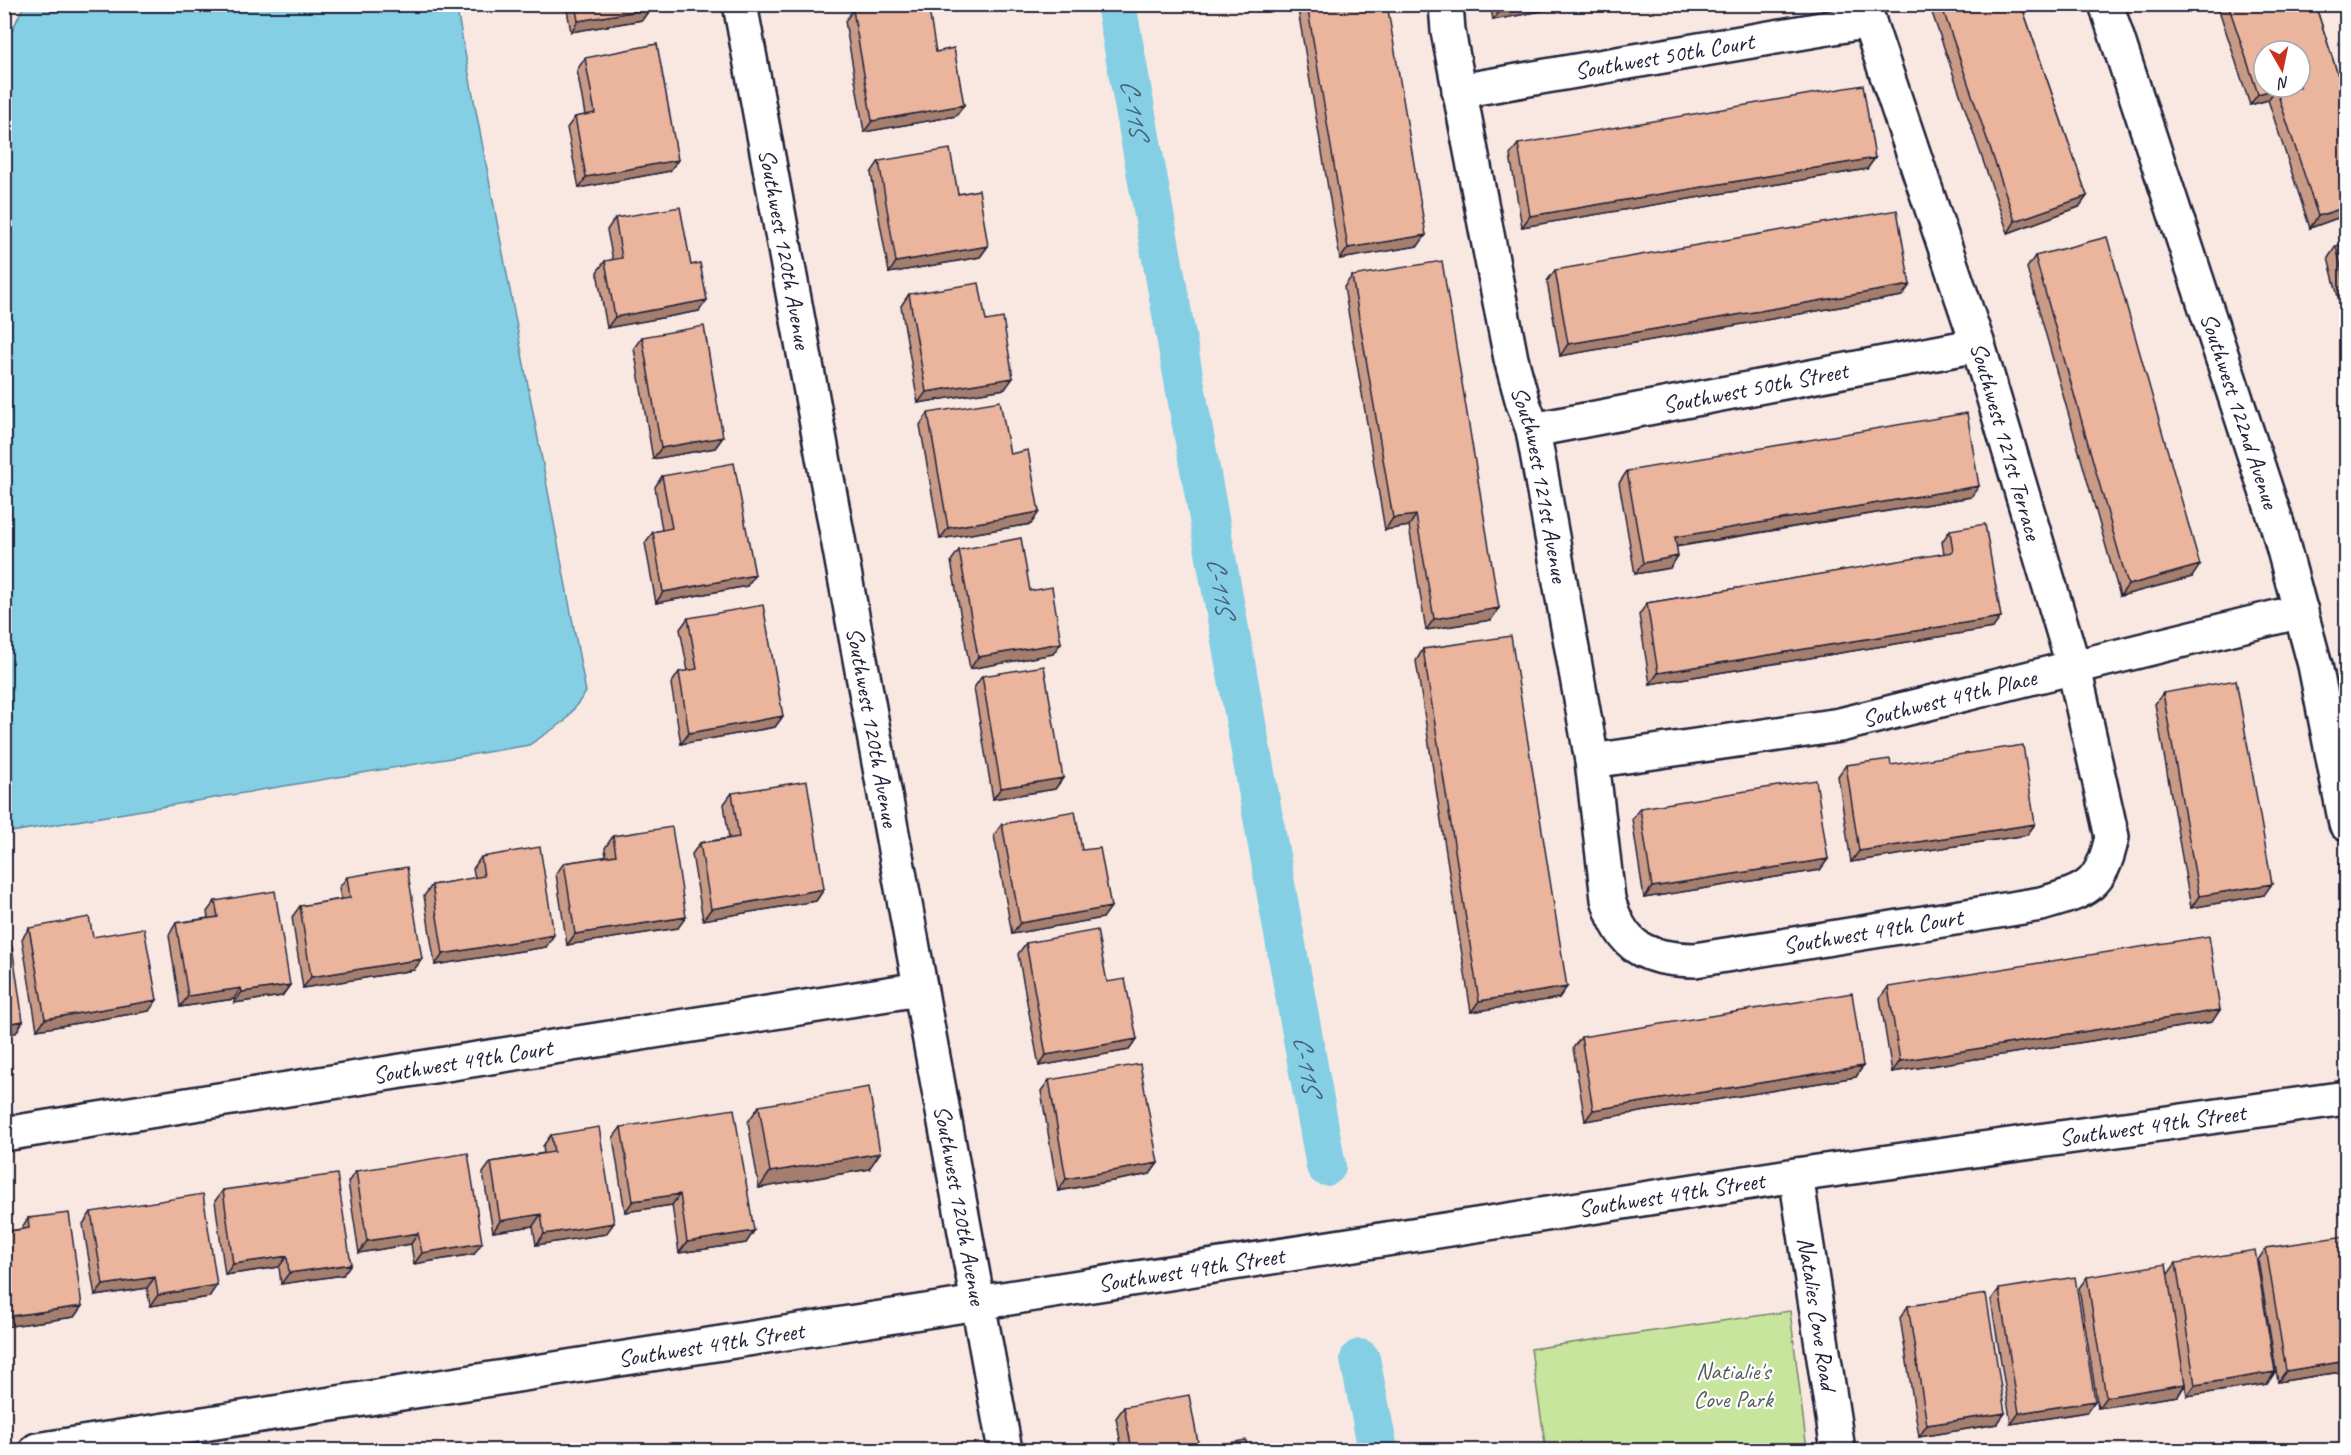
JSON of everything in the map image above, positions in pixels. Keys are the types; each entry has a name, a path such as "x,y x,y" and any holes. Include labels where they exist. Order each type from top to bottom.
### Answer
{"street":[{"name":"Southwest 120th Avenue","path":"740,4 1005,1450"},
{"name":"Southwest 121st Avenue","path":"1446,4 1448,31 1511,359 1522,403 1533,430 1592,761 1608,899 1620,932 1634,945 1648,953"},
{"name":"Southwest 122nd Avenue","path":"2106,4 2277,524 2315,665 2346,824"},
{"name":"Southwest 50th Court","path":"1459,91 1866,13"},
{"name":"Southwest 121st Terrace","path":"1866,13 1978,345 2074,668 2112,837 2106,863 2093,882"},
{"name":"Southwest 50th Street","path":"1533,430 1978,345"},
{"name":"Southwest 49th Place","path":"1592,761 1840,725 2301,611"},
{"name":"Southwest 49th Court","path":"1648,953 1669,959 1695,960 2041,904 2072,896 2093,882"},
{"name":"Southwest 49th Court","path":"4,1134 919,989"},
{"name":"Southwest 49th Street","path":"37,1450 1796,1174 2346,1098"},
{"name":"Natalies Cove Road","path":"1796,1174 1838,1450"}],"green space":[{"name":"Natialie's Cove Park","path":"1790,1311 1807,1450 1546,1450 1531,1349"}],"water":[{"path":"24,5 456,5 586,692 565,721 529,745 5,833 4,48"}],"building":[{"path":"575,4 649,4 650,9 578,21"},
{"path":"884,4 928,4 936,52 954,48 964,105 872,121 853,10"},
{"path":"1307,4 1387,4 1426,235 1348,248"},
{"path":"1500,4 1525,4 1501,9"},
{"path":"1941,4 2021,4 2087,196 2015,221"},
{"path":"2228,4 2315,4 2346,100 2346,207 2318,216 2279,99 2312,99 2312,39 2252,39 2252,76"},
{"path":"657,44 678,160 586,177 575,117 595,113 585,58"},
{"path":"1863,85 1875,158 1530,216 1518,144"},
{"path":"950,149 958,194 979,190 988,246 896,262 879,161"},
{"path":"680,207 691,265 700,263 707,300 615,317 605,261 622,258 615,218"},
{"path":"1897,210 1910,285 1568,344 1555,270"},
{"path":"2107,237 2200,565 2128,585 2035,256"},
{"path":"2346,244 2346,287 2336,246"},
{"path":"1442,261 1499,608 1434,619 1416,515 1393,518 1352,276"},
{"path":"979,283 986,321 1003,318 1013,378 926,392 909,294"},
{"path":"704,326 723,437 661,448 642,337"},
{"path":"1000,401 1010,454 1028,450 1039,512 948,528 928,413"},
{"path":"1967,413 1979,486 1675,537 1678,556 1643,563 1627,471"},
{"path":"734,463 755,575 663,592 653,532 672,528 662,476"},
{"path":"1985,524 2001,617 1658,673 1647,603 1953,552 1950,530"},
{"path":"1021,538 1030,591 1052,587 1061,643 978,657 959,550"},
{"path":"763,605 783,716 689,733 679,672 697,669 688,618"},
{"path":"1511,636 1567,987 1479,1001 1423,649"},
{"path":"1044,666 1063,778 1001,788 982,676"},
{"path":"2236,680 2272,884 2199,896 2163,693"},
{"path":"2023,745 2035,824 1859,851 1846,765 1890,759 1891,765"},
{"path":"1816,780 1828,859 1652,887 1640,808"},
{"path":"807,781 824,889 711,909 700,843 739,837 732,793"},
{"path":"1075,811 1082,850 1100,848 1111,907 1020,923 1002,824"},
{"path":"672,827 686,917 575,934 564,863 616,855 613,836"},
{"path":"540,847 554,935 443,954 432,885 484,876 481,857"},
{"path":"407,867 422,959 311,977 300,906 350,898 347,877"},
{"path":"275,891 290,985 242,992 241,988 188,996 176,923 218,917 215,901"},
{"path":"89,917 93,937 144,928 157,1000 45,1019 29,928"},
{"path":"1097,930 1107,982 1125,979 1137,1039 1046,1055 1026,943"},
{"path":"2209,936 2220,1010 1900,1061 1888,987"},
{"path":"12,946 23,1021 4,1024 4,947"},
{"path":"1852,993 1863,1066 1593,1110 1581,1037"},
{"path":"1140,1064 1158,1163 1066,1179 1049,1080"},
{"path":"869,1087 880,1153 770,1172 759,1106"},
{"path":"734,1109 754,1231 687,1242 680,1194 633,1201 621,1127"},
{"path":"599,1127 614,1223 544,1234 541,1214 500,1221 491,1162 554,1152 551,1135"},
{"path":"468,1153 482,1243 422,1253 418,1233 367,1241 356,1171"},
{"path":"337,1174 351,1264 289,1273 287,1256 233,1264 223,1190"},
{"path":"203,1194 217,1285 158,1295 155,1277 103,1285 91,1212"},
{"path":"69,1213 82,1306 4,1317 4,1232 29,1228 28,1218"},
{"path":"2345,1236 2346,1361 2286,1371 2266,1248"},
{"path":"2255,1250 2275,1372 2195,1385 2176,1263"},
{"path":"2166,1264 2185,1384 2106,1397 2087,1277"},
{"path":"2075,1277 2095,1401 2019,1413 1999,1289"},
{"path":"1986,1294 2005,1413 1927,1425 1908,1306"},
{"path":"1189,1395 1199,1448 1246,1440 1247,1450 1132,1450 1124,1407"}],"waterway":[{"name":"C-11S","path":"1116,4 1326,1166"},
{"name":"C-11S","path":"1360,1359 1378,1450"}]}
